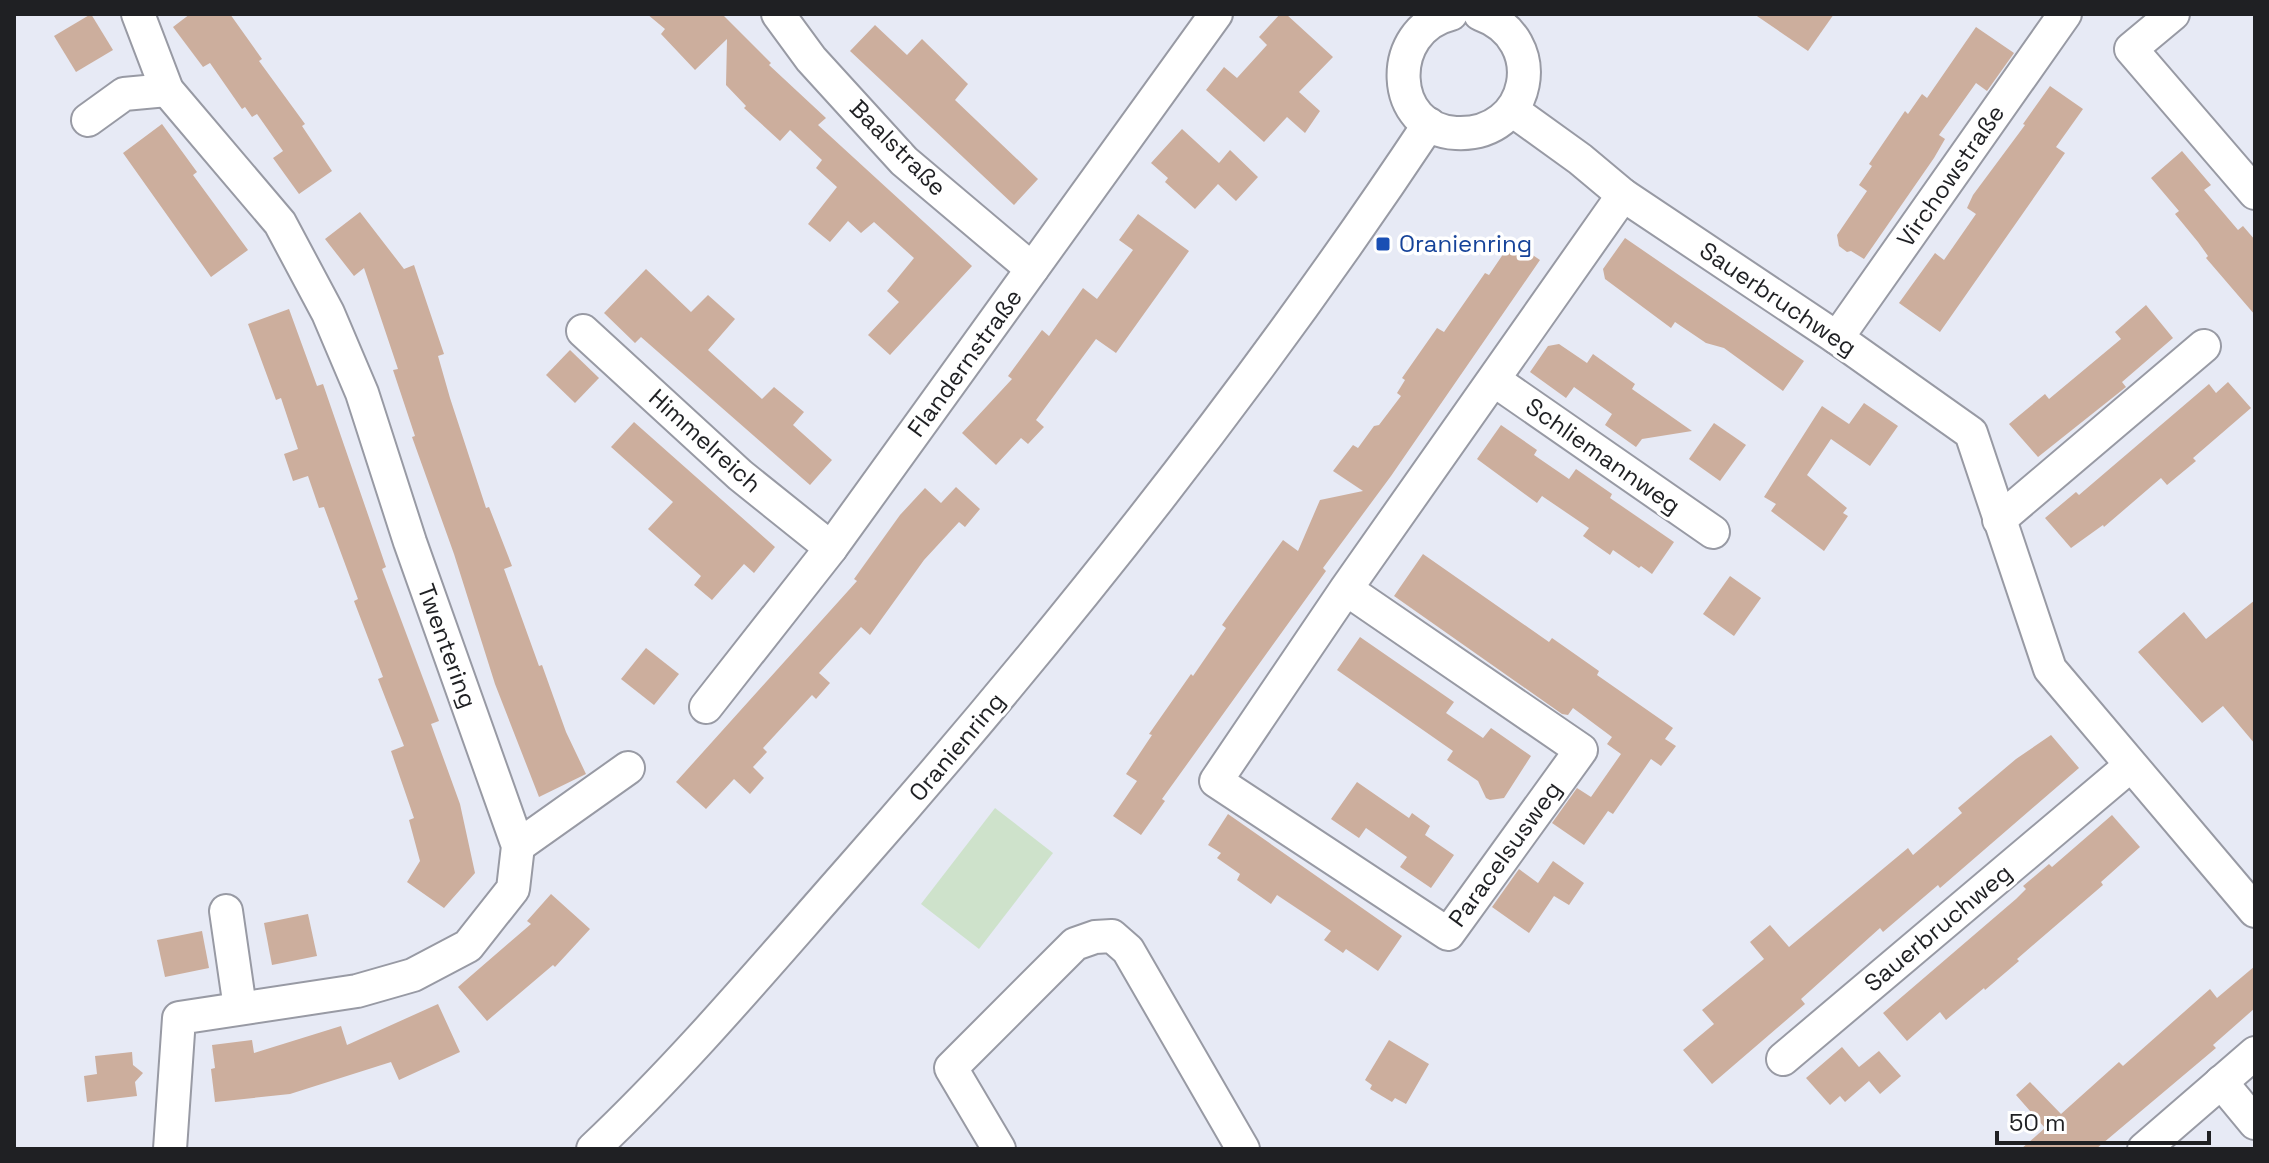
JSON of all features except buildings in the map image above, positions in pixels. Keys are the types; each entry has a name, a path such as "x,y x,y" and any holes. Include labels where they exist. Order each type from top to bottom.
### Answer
{"street":[{"name":"Twentering","path":"138,14 167,90 280,223 328,313 362,393 410,542 518,846 513,889 468,946 413,975 357,991 179,1018 170,1149"},
{"name":"Baalstraße","path":"778,14 811,59 904,161 1032,269"},
{"name":"Flandernstraße","path":"706,707 831,548 1216,14"},
{"path":"1451,14 1439,17 1422,28 1409,46 1403,66 1404,88 1413,109 1429,124 1451,133 1475,134 1497,125 1512,110 1523,87 1524,63 1516,41 1493,17"},
{"name":"Virchowstraße","path":"1837,338 2065,14"},
{"path":"2173,14 2131,49 2255,193"},
{"path":"88,120 124,94 167,90"},
{"name":"Sauerbruchweg","path":"1512,110 1580,159 1623,195 1837,338 1971,433 2050,669 2255,911"},
{"name":"Oranienring","path":"593,1149 728,1008 982,719 1205,436 1355,234 1429,124"},
{"name":"Paracelsusweg","path":"1346,589 1581,750 1448,934 1216,781 1346,589 1623,195"},
{"name":"Himmelreich","path":"583,331 740,475 831,548"},
{"path":"1999,520 2204,346"},
{"name":"Schliemannweg","path":"1494,380 1713,532"},
{"name":"Sauerbruchweg","path":"1783,1059 2130,766"},
{"path":"518,846 628,768"},
{"path":"226,911 240,1008"},
{"path":"999,1149 951,1068 1075,944 1095,937 1112,936 1128,950 1243,1149"},
{"path":"2144,1149 2255,1053"},
{"path":"2221,1082 2255,1123"}],"green space":[{"path":"995,808 1053,853 979,949 921,904"}],"place":[{"name":"Oranienring","path":"1383,244"}]}
